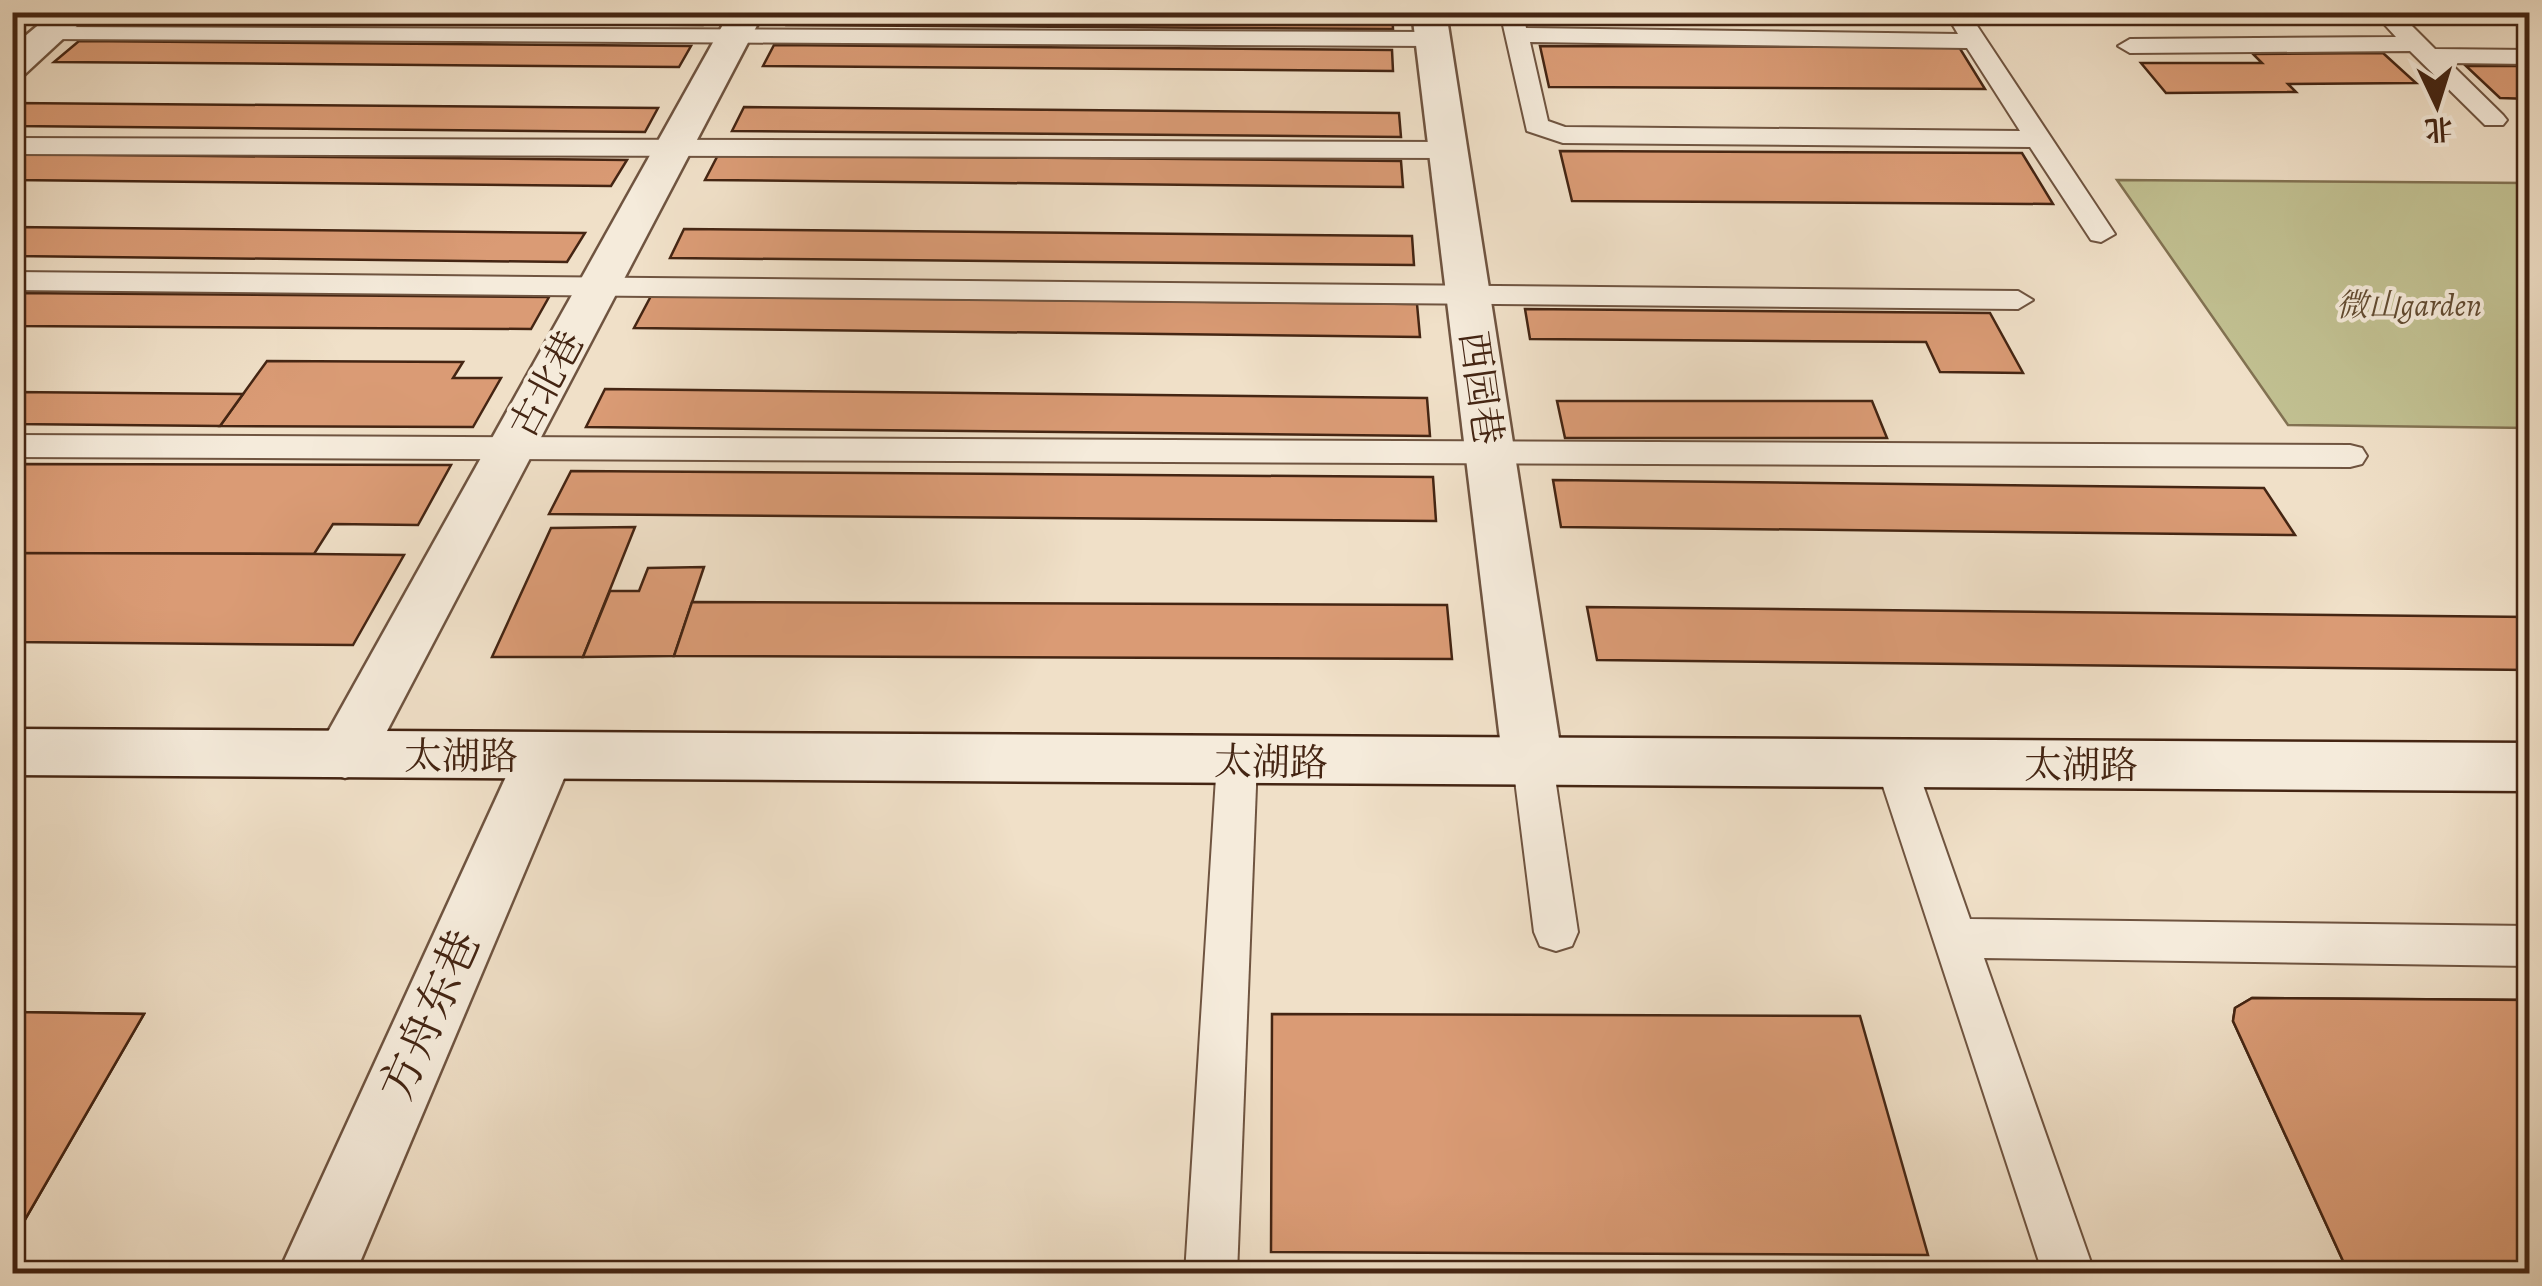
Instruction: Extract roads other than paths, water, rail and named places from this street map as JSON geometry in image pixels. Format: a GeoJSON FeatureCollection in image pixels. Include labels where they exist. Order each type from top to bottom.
{"type":"FeatureCollection","features":[{"type":"Feature","properties":{"kind":"street"},"geometry":{"type":"LineString","coordinates":[[12,66],[63,23]]}},
{"type":"Feature","properties":{"kind":"street","name":"古北巷"},"geometry":{"type":"LineString","coordinates":[[345,755],[741,24]]}},
{"type":"Feature","properties":{"kind":"street","name":"西园巷"},"geometry":{"type":"LineString","coordinates":[[1431,26],[1533,764]]}},
{"type":"Feature","properties":{"kind":"street","name":"太湖路"},"geometry":{"type":"LineString","coordinates":[[12,752],[2530,767]]}},
{"type":"Feature","properties":{"kind":"street","name":"方舟东巷"},"geometry":{"type":"LineString","coordinates":[[316,1274],[544,757]]}},
{"type":"Feature","properties":{"kind":"lane"},"geometry":{"type":"LineString","coordinates":[[1956,12],[2101,234]]}},
{"type":"Feature","properties":{"kind":"lane"},"geometry":{"type":"LineString","coordinates":[[2384,12],[2494,120]]}},
{"type":"Feature","properties":{"kind":"lane"},"geometry":{"type":"LineString","coordinates":[[63,23],[1431,26]]}},
{"type":"Feature","properties":{"kind":"lane"},"geometry":{"type":"LineString","coordinates":[[1974,41],[1513,24],[1536,126],[1564,134],[2038,140]]}},
{"type":"Feature","properties":{"kind":"lane"},"geometry":{"type":"LineString","coordinates":[[2130,46],[2422,50],[2530,57]]}},
{"type":"Feature","properties":{"kind":"lane"},"geometry":{"type":"LineString","coordinates":[[12,146],[1448,150]]}},
{"type":"Feature","properties":{"kind":"lane"},"geometry":{"type":"LineString","coordinates":[[12,281],[2018,300]]}},
{"type":"Feature","properties":{"kind":"lane"},"geometry":{"type":"LineString","coordinates":[[12,446],[2350,456]]}},
{"type":"Feature","properties":{"kind":"lane"},"geometry":{"type":"LineString","coordinates":[[1211,1274],[1237,762]]}},
{"type":"Feature","properties":{"kind":"lane"},"geometry":{"type":"LineString","coordinates":[[1533,764],[1556,932]]}},
{"type":"Feature","properties":{"kind":"lane"},"geometry":{"type":"LineString","coordinates":[[1896,764],[2069,1274]]}},
{"type":"Feature","properties":{"kind":"lane"},"geometry":{"type":"LineString","coordinates":[[1955,938],[2530,946]]}},
{"type":"Feature","properties":{"kind":"park label","name":"微山garden"},"geometry":{"type":"Point","coordinates":[2409,305]}}]}
